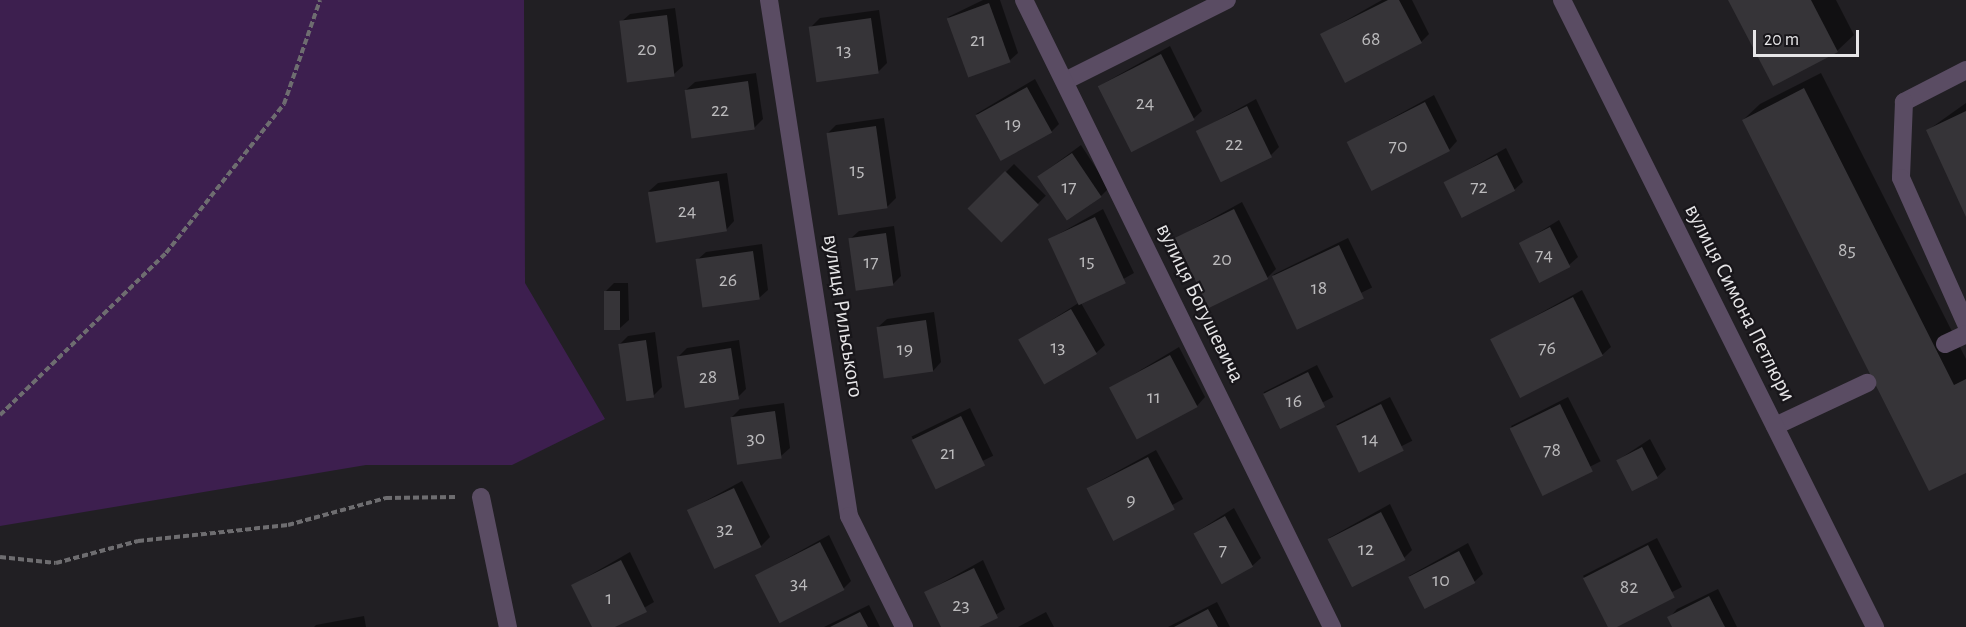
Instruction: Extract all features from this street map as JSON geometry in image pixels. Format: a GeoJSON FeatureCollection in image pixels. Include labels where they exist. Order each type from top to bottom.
{"type":"FeatureCollection","features":[{"type":"Feature","properties":{"kind":"street","name":"вулиця Рильського"},"geometry":{"type":"LineString","coordinates":[[770,0],[849,516],[904,627]]}},
{"type":"Feature","properties":{"kind":"street","name":"вулиця Богушевича"},"geometry":{"type":"LineString","coordinates":[[1024,0],[1332,627]]}},
{"type":"Feature","properties":{"kind":"street"},"geometry":{"type":"LineString","coordinates":[[1065,81],[1227,0]]}},
{"type":"Feature","properties":{"kind":"street","name":"вулиця Симона Петлюри"},"geometry":{"type":"LineString","coordinates":[[1562,0],[1875,627]]}},
{"type":"Feature","properties":{"kind":"street"},"geometry":{"type":"LineString","coordinates":[[1966,70],[1904,102],[1901,178],[1966,324]]}},
{"type":"Feature","properties":{"kind":"street"},"geometry":{"type":"LineString","coordinates":[[1945,344],[1966,334]]}},
{"type":"Feature","properties":{"kind":"street"},"geometry":{"type":"LineString","coordinates":[[1775,426],[1867,383]]}},
{"type":"Feature","properties":{"kind":"street"},"geometry":{"type":"LineString","coordinates":[[481,497],[508,627]]}},
{"type":"Feature","properties":{"kind":"path"},"geometry":{"type":"LineString","coordinates":[[0,415],[166,253],[284,104],[320,0]]}},
{"type":"Feature","properties":{"kind":"path"},"geometry":{"type":"LineString","coordinates":[[0,557],[56,563],[138,541],[288,525],[386,498],[481,497]]}},
{"type":"Feature","properties":{"kind":"shaded area"},"geometry":{"type":"Polygon","coordinates":[[[0,0],[524,0],[525,283],[605,419],[512,465],[366,465],[0,526],[0,0]]]}},
{"type":"Feature","properties":{"kind":"building"},"geometry":{"type":"Polygon","coordinates":[[[1388,0],[1399,0],[1422,43],[1345,83],[1320,34],[1388,0]]]}},
{"type":"Feature","properties":{"kind":"building"},"geometry":{"type":"Polygon","coordinates":[[[1728,0],[1811,0],[1838,52],[1773,86],[1728,0]]]}},
{"type":"Feature","properties":{"kind":"building"},"geometry":{"type":"Polygon","coordinates":[[[989,3],[1011,62],[968,78],[947,18],[989,3]]]}},
{"type":"Feature","properties":{"kind":"building"},"geometry":{"type":"Polygon","coordinates":[[[667,15],[675,77],[627,82],[619,21],[667,15]]]}},
{"type":"Feature","properties":{"kind":"building"},"geometry":{"type":"Polygon","coordinates":[[[871,18],[879,73],[816,82],[809,27],[871,18]]]}},
{"type":"Feature","properties":{"kind":"building"},"geometry":{"type":"Polygon","coordinates":[[[1161,54],[1195,120],[1131,152],[1098,86],[1161,54]]]}},
{"type":"Feature","properties":{"kind":"building"},"geometry":{"type":"Polygon","coordinates":[[[748,81],[755,130],[691,138],[685,90],[748,81]]]}},
{"type":"Feature","properties":{"kind":"building"},"geometry":{"type":"Polygon","coordinates":[[[1027,87],[1052,132],[1001,161],[975,116],[1027,87]]]}},
{"type":"Feature","properties":{"kind":"building"},"geometry":{"type":"Polygon","coordinates":[[[1804,88],[1954,385],[1966,379],[1966,473],[1929,491],[1742,120],[1804,88]]]}},
{"type":"Feature","properties":{"kind":"building"},"geometry":{"type":"Polygon","coordinates":[[[1425,102],[1450,151],[1372,191],[1347,142],[1425,102]]]}},
{"type":"Feature","properties":{"kind":"building"},"geometry":{"type":"Polygon","coordinates":[[[1247,106],[1272,157],[1221,182],[1196,131],[1247,106]]]}},
{"type":"Feature","properties":{"kind":"building"},"geometry":{"type":"Polygon","coordinates":[[[1966,111],[1966,217],[1926,130],[1966,111]]]}},
{"type":"Feature","properties":{"kind":"building"},"geometry":{"type":"Polygon","coordinates":[[[876,126],[888,208],[838,215],[826,133],[876,126]]]}},
{"type":"Feature","properties":{"kind":"building"},"geometry":{"type":"Polygon","coordinates":[[[1072,153],[1102,197],[1067,220],[1037,176],[1072,153]]]}},
{"type":"Feature","properties":{"kind":"building"},"geometry":{"type":"Polygon","coordinates":[[[1497,155],[1515,191],[1462,218],[1444,182],[1497,155]]]}},
{"type":"Feature","properties":{"kind":"building"},"geometry":{"type":"Polygon","coordinates":[[[1005,171],[1039,205],[1001,242],[968,208],[1005,171]]]}},
{"type":"Feature","properties":{"kind":"building"},"geometry":{"type":"Polygon","coordinates":[[[719,181],[727,231],[656,243],[648,192],[719,181]]]}},
{"type":"Feature","properties":{"kind":"building"},"geometry":{"type":"Polygon","coordinates":[[[1234,209],[1268,279],[1209,308],[1175,238],[1234,209]]]}},
{"type":"Feature","properties":{"kind":"building"},"geometry":{"type":"Polygon","coordinates":[[[1095,217],[1126,283],[1079,305],[1048,239],[1095,217]]]}},
{"type":"Feature","properties":{"kind":"building"},"geometry":{"type":"Polygon","coordinates":[[[1550,227],[1570,267],[1539,283],[1519,243],[1550,227]]]}},
{"type":"Feature","properties":{"kind":"building"},"geometry":{"type":"Polygon","coordinates":[[[886,233],[893,285],[856,291],[848,238],[886,233]]]}},
{"type":"Feature","properties":{"kind":"building"},"geometry":{"type":"Polygon","coordinates":[[[1339,245],[1364,298],[1297,330],[1272,276],[1339,245]]]}},
{"type":"Feature","properties":{"kind":"building"},"geometry":{"type":"Polygon","coordinates":[[[753,251],[760,300],[702,308],[696,259],[753,251]]]}},
{"type":"Feature","properties":{"kind":"building"},"geometry":{"type":"Polygon","coordinates":[[[604,291],[620,291],[620,330],[604,330],[604,291]]]}},
{"type":"Feature","properties":{"kind":"building"},"geometry":{"type":"Polygon","coordinates":[[[1573,297],[1603,356],[1520,398],[1490,339],[1573,297]]]}},
{"type":"Feature","properties":{"kind":"building"},"geometry":{"type":"Polygon","coordinates":[[[1071,309],[1097,354],[1044,385],[1018,340],[1071,309]]]}},
{"type":"Feature","properties":{"kind":"building"},"geometry":{"type":"Polygon","coordinates":[[[926,320],[933,371],[884,378],[876,327],[926,320]]]}},
{"type":"Feature","properties":{"kind":"building"},"geometry":{"type":"Polygon","coordinates":[[[646,340],[654,397],[626,401],[618,344],[646,340]]]}},
{"type":"Feature","properties":{"kind":"building"},"geometry":{"type":"Polygon","coordinates":[[[731,348],[739,399],[685,408],[677,357],[731,348]]]}},
{"type":"Feature","properties":{"kind":"building"},"geometry":{"type":"Polygon","coordinates":[[[1170,355],[1198,407],[1137,439],[1109,387],[1170,355]]]}},
{"type":"Feature","properties":{"kind":"building"},"geometry":{"type":"Polygon","coordinates":[[[1308,372],[1325,407],[1280,429],[1263,394],[1308,372]]]}},
{"type":"Feature","properties":{"kind":"building"},"geometry":{"type":"Polygon","coordinates":[[[1381,404],[1404,451],[1359,473],[1336,426],[1381,404]]]}},
{"type":"Feature","properties":{"kind":"building"},"geometry":{"type":"Polygon","coordinates":[[[1560,404],[1593,471],[1543,496],[1510,429],[1560,404]]]}},
{"type":"Feature","properties":{"kind":"building"},"geometry":{"type":"Polygon","coordinates":[[[775,411],[782,459],[737,465],[730,417],[775,411]]]}},
{"type":"Feature","properties":{"kind":"building"},"geometry":{"type":"Polygon","coordinates":[[[961,416],[985,465],[936,490],[912,440],[961,416]]]}},
{"type":"Feature","properties":{"kind":"building"},"geometry":{"type":"Polygon","coordinates":[[[1642,447],[1658,478],[1632,491],[1616,460],[1642,447]]]}},
{"type":"Feature","properties":{"kind":"building"},"geometry":{"type":"Polygon","coordinates":[[[1148,457],[1175,510],[1113,541],[1087,488],[1148,457]]]}},
{"type":"Feature","properties":{"kind":"building"},"geometry":{"type":"Polygon","coordinates":[[[734,488],[761,547],[714,569],[687,510],[734,488]]]}},
{"type":"Feature","properties":{"kind":"building"},"geometry":{"type":"Polygon","coordinates":[[[1381,512],[1406,560],[1352,587],[1328,539],[1381,512]]]}},
{"type":"Feature","properties":{"kind":"building"},"geometry":{"type":"Polygon","coordinates":[[[1225,516],[1253,567],[1222,584],[1194,533],[1225,516]]]}},
{"type":"Feature","properties":{"kind":"building"},"geometry":{"type":"Polygon","coordinates":[[[820,542],[845,590],[779,623],[755,575],[820,542]]]}},
{"type":"Feature","properties":{"kind":"building"},"geometry":{"type":"Polygon","coordinates":[[[1648,545],[1675,598],[1617,627],[1608,627],[1583,578],[1648,545]]]}},
{"type":"Feature","properties":{"kind":"building"},"geometry":{"type":"Polygon","coordinates":[[[1459,551],[1475,583],[1425,609],[1408,577],[1459,551]]]}},
{"type":"Feature","properties":{"kind":"building"},"geometry":{"type":"Polygon","coordinates":[[[621,560],[647,612],[615,627],[592,627],[571,585],[621,560]]]}},
{"type":"Feature","properties":{"kind":"building"},"geometry":{"type":"Polygon","coordinates":[[[974,568],[998,618],[979,627],[941,627],[924,592],[974,568]]]}},
{"type":"Feature","properties":{"kind":"building"},"geometry":{"type":"Polygon","coordinates":[[[1709,596],[1725,627],[1672,627],[1667,617],[1709,596]]]}},
{"type":"Feature","properties":{"kind":"building"},"geometry":{"type":"Polygon","coordinates":[[[1208,609],[1218,627],[1174,627],[1208,609]]]}},
{"type":"Feature","properties":{"kind":"building"},"geometry":{"type":"Polygon","coordinates":[[[860,612],[868,627],[830,627],[860,612]]]}}]}
